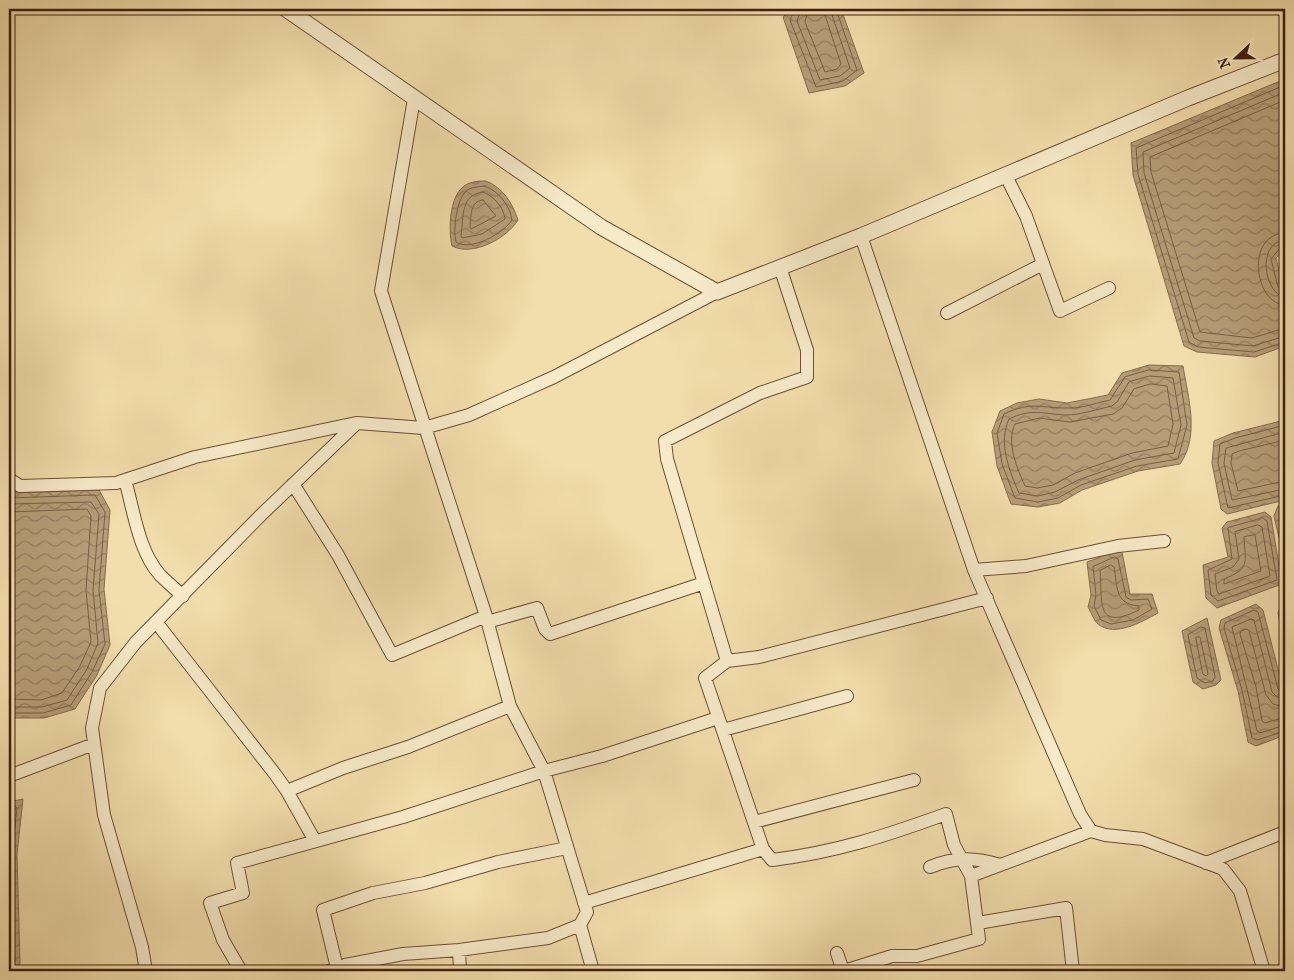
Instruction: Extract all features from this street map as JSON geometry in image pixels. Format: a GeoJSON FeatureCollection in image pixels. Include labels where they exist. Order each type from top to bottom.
{"type":"FeatureCollection","features":[{"type":"Feature","properties":{"kind":"street"},"geometry":{"type":"LineString","coordinates":[[286,9],[601,227],[717,292]]}},
{"type":"Feature","properties":{"kind":"street"},"geometry":{"type":"LineString","coordinates":[[9,479],[20,486],[116,483],[195,457],[357,423],[424,428],[469,415],[554,377],[717,292],[861,236],[1188,98],[1285,60]]}},
{"type":"Feature","properties":{"kind":"street"},"geometry":{"type":"LineString","coordinates":[[414,99],[381,291],[486,619],[510,706],[544,771],[587,912],[580,925],[548,938],[459,950],[404,954],[333,970],[323,910],[373,893],[425,883],[498,862],[567,848]]}},
{"type":"Feature","properties":{"kind":"street"},"geometry":{"type":"LineString","coordinates":[[1006,176],[1026,216],[1060,311],[1109,288]]}},
{"type":"Feature","properties":{"kind":"street"},"geometry":{"type":"LineString","coordinates":[[861,236],[974,570],[1080,814],[1091,830],[1105,835],[1142,839],[1222,870],[1240,891],[1264,971]]}},
{"type":"Feature","properties":{"kind":"street"},"geometry":{"type":"LineString","coordinates":[[947,313],[1043,264]]}},
{"type":"Feature","properties":{"kind":"street"},"geometry":{"type":"LineString","coordinates":[[727,662],[667,459],[665,441],[760,393],[807,377],[807,350],[780,267]]}},
{"type":"Feature","properties":{"kind":"street"},"geometry":{"type":"LineString","coordinates":[[146,971],[142,946],[104,815],[92,728],[100,688],[136,642],[293,484],[357,423]]}},
{"type":"Feature","properties":{"kind":"street"},"geometry":{"type":"LineString","coordinates":[[125,480],[142,544],[159,574],[183,596]]}},
{"type":"Feature","properties":{"kind":"street"},"geometry":{"type":"LineString","coordinates":[[293,484],[338,555],[392,655],[486,619],[537,608],[545,629],[550,634],[704,583]]}},
{"type":"Feature","properties":{"kind":"street"},"geometry":{"type":"LineString","coordinates":[[974,570],[1026,566],[1118,546],[1164,541]]}},
{"type":"Feature","properties":{"kind":"street"},"geometry":{"type":"LineString","coordinates":[[837,953],[843,971],[892,956],[917,956],[979,939],[971,876],[954,845],[946,814],[875,840],[841,849],[772,860],[763,850],[705,678],[727,662],[758,657],[987,598]]}},
{"type":"Feature","properties":{"kind":"street"},"geometry":{"type":"LineString","coordinates":[[156,622],[287,791],[315,840]]}},
{"type":"Feature","properties":{"kind":"street"},"geometry":{"type":"LineString","coordinates":[[241,971],[223,940],[210,903],[243,893],[237,863],[403,817],[544,771],[720,724],[847,696]]}},
{"type":"Feature","properties":{"kind":"street"},"geometry":{"type":"LineString","coordinates":[[287,791],[343,768],[408,747],[510,706]]}},
{"type":"Feature","properties":{"kind":"street"},"geometry":{"type":"LineString","coordinates":[[9,776],[94,744]]}},
{"type":"Feature","properties":{"kind":"street"},"geometry":{"type":"LineString","coordinates":[[754,822],[914,780]]}},
{"type":"Feature","properties":{"kind":"street"},"geometry":{"type":"LineString","coordinates":[[971,876],[1091,830]]}},
{"type":"Feature","properties":{"kind":"street"},"geometry":{"type":"LineString","coordinates":[[1206,863],[1285,832]]}},
{"type":"Feature","properties":{"kind":"street"},"geometry":{"type":"LineString","coordinates":[[584,903],[763,850]]}},
{"type":"Feature","properties":{"kind":"street"},"geometry":{"type":"LineString","coordinates":[[930,867],[946,860],[979,858],[1000,865]]}},
{"type":"Feature","properties":{"kind":"street"},"geometry":{"type":"LineString","coordinates":[[978,923],[1066,908],[1073,971]]}},
{"type":"Feature","properties":{"kind":"street"},"geometry":{"type":"LineString","coordinates":[[580,925],[594,971]]}},
{"type":"Feature","properties":{"kind":"street"},"geometry":{"type":"LineString","coordinates":[[459,950],[460,971]]}},
{"type":"Feature","properties":{"kind":"water"},"geometry":{"type":"Polygon","coordinates":[[[791,9],[841,9],[864,73],[845,86],[809,93],[783,17],[791,9]]]}},
{"type":"Feature","properties":{"kind":"water"},"geometry":{"type":"Polygon","coordinates":[[[1285,79],[1285,250],[1276,258],[1285,295],[1285,346],[1255,357],[1197,352],[1184,346],[1133,175],[1131,143],[1285,79]]]}},
{"type":"Feature","properties":{"kind":"water"},"geometry":{"type":"Polygon","coordinates":[[[486,181],[506,196],[518,220],[506,233],[489,244],[470,249],[460,249],[452,246],[450,220],[454,201],[458,193],[470,183],[486,181]]]}},
{"type":"Feature","properties":{"kind":"water"},"geometry":{"type":"Polygon","coordinates":[[[1149,365],[1183,366],[1190,403],[1191,429],[1190,441],[1180,464],[1138,471],[1082,490],[1060,503],[1038,507],[1011,504],[997,466],[992,432],[1000,411],[1017,403],[1039,399],[1067,403],[1108,395],[1122,373],[1149,365]]]}},
{"type":"Feature","properties":{"kind":"water"},"geometry":{"type":"Polygon","coordinates":[[[1285,420],[1285,500],[1227,514],[1221,509],[1212,463],[1214,441],[1233,433],[1285,420]]]}},
{"type":"Feature","properties":{"kind":"water"},"geometry":{"type":"Polygon","coordinates":[[[99,490],[110,510],[104,589],[110,645],[97,675],[75,709],[44,718],[9,718],[9,493],[99,490]]]}},
{"type":"Feature","properties":{"kind":"water"},"geometry":{"type":"Polygon","coordinates":[[[1285,504],[1285,564],[1274,516],[1278,506],[1285,504]]]}},
{"type":"Feature","properties":{"kind":"water"},"geometry":{"type":"Polygon","coordinates":[[[1265,512],[1271,517],[1282,584],[1217,608],[1206,598],[1203,565],[1228,557],[1222,528],[1227,522],[1265,512]]]}},
{"type":"Feature","properties":{"kind":"water"},"geometry":{"type":"Polygon","coordinates":[[[1114,552],[1122,552],[1130,594],[1152,594],[1158,613],[1129,627],[1120,629],[1105,628],[1098,624],[1088,607],[1091,595],[1087,562],[1114,552]]]}},
{"type":"Feature","properties":{"kind":"water"},"geometry":{"type":"Polygon","coordinates":[[[1285,601],[1285,647],[1278,613],[1282,602],[1285,601]]]}},
{"type":"Feature","properties":{"kind":"water"},"geometry":{"type":"Polygon","coordinates":[[[1256,604],[1263,610],[1285,697],[1285,735],[1256,746],[1248,742],[1238,691],[1219,628],[1221,620],[1256,604]]]}},
{"type":"Feature","properties":{"kind":"water"},"geometry":{"type":"Polygon","coordinates":[[[1207,618],[1221,680],[1216,685],[1203,689],[1193,682],[1182,631],[1207,618]]]}},
{"type":"Feature","properties":{"kind":"water"},"geometry":{"type":"Polygon","coordinates":[[[23,799],[17,854],[20,963],[18,971],[9,971],[9,802],[23,799]]]}}]}
